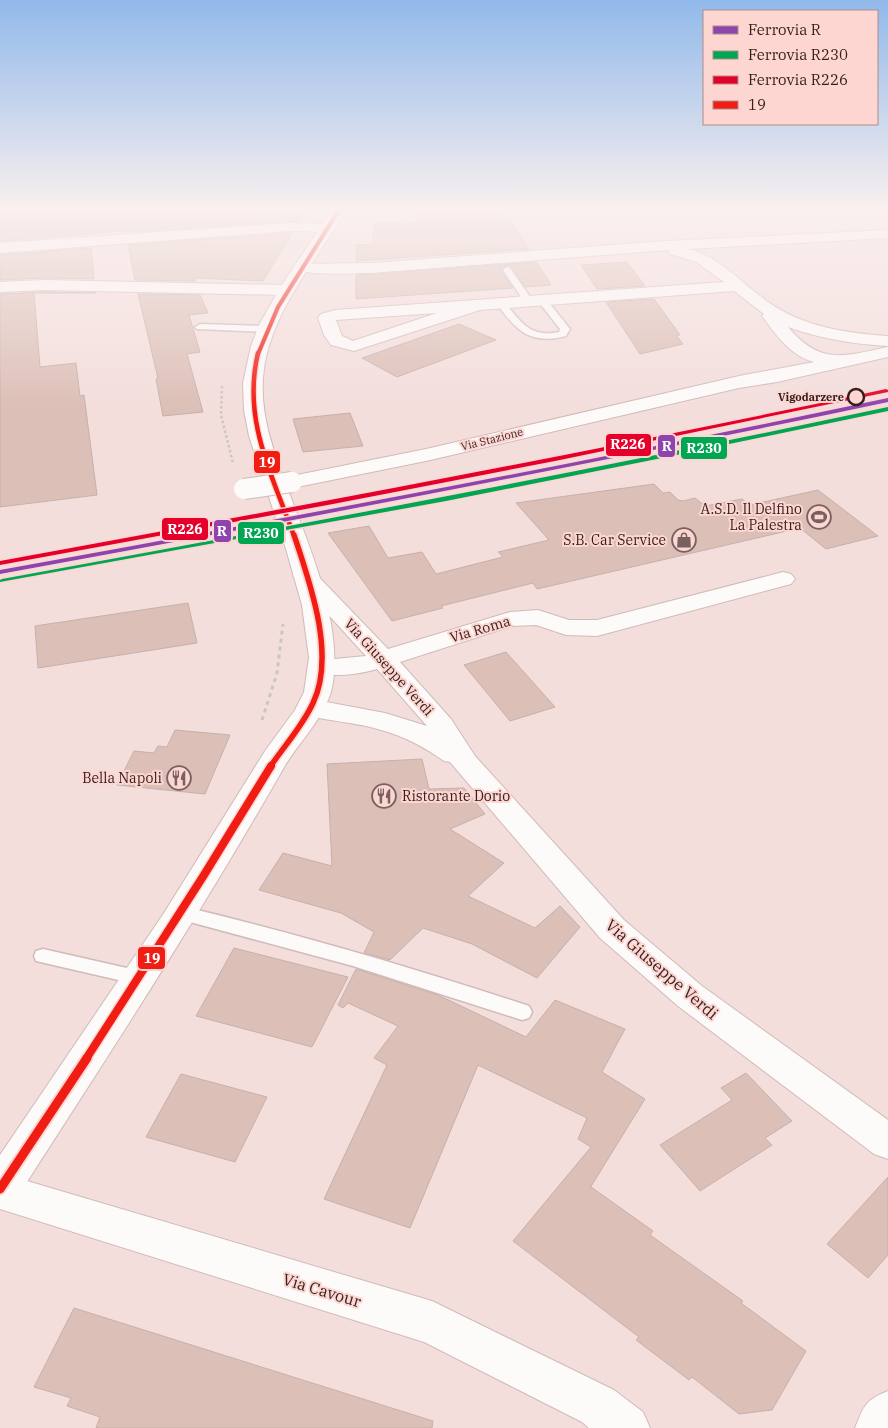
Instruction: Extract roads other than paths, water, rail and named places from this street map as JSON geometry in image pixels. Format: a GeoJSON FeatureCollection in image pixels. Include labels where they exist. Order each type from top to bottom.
{"type":"FeatureCollection","features":[{"type":"Feature","properties":{"kind":"street"},"geometry":{"type":"LineString","coordinates":[[0,1190],[140,978],[280,750],[317,695],[322,667],[321,635],[305,576],[264,453],[253,411],[253,376],[266,329],[285,290],[295,277]]}},
{"type":"Feature","properties":{"kind":"street","name":"Via Stazione"},"geometry":{"type":"LineString","coordinates":[[728,277],[767,309],[816,332],[856,339],[888,341]]}},
{"type":"Feature","properties":{"kind":"street"},"geometry":{"type":"LineString","coordinates":[[0,287],[44,285],[285,290]]}},
{"type":"Feature","properties":{"kind":"street"},"geometry":{"type":"LineString","coordinates":[[477,305],[354,346],[341,345],[336,341],[332,336],[327,318],[335,314],[477,305],[502,304],[738,286]]}},
{"type":"Feature","properties":{"kind":"street","name":"Via Stazione"},"geometry":{"type":"LineString","coordinates":[[767,309],[772,318],[797,347],[811,356],[842,362]]}},
{"type":"Feature","properties":{"kind":"street","name":"Via Stazione"},"geometry":{"type":"LineString","coordinates":[[739,382],[770,372],[782,365],[797,347]]}},
{"type":"Feature","properties":{"kind":"street","name":"Via Stazione"},"geometry":{"type":"LineString","coordinates":[[244,490],[426,456],[739,382],[888,352]]}},
{"type":"Feature","properties":{"kind":"street","name":"Via Giuseppe Verdi"},"geometry":{"type":"LineString","coordinates":[[305,576],[383,659],[441,725],[465,763],[532,841],[612,928],[690,996],[888,1142]]}},
{"type":"Feature","properties":{"kind":"street","name":"Via Roma"},"geometry":{"type":"LineString","coordinates":[[322,667],[363,665],[510,619],[538,617],[566,627],[597,628],[783,579]]}},
{"type":"Feature","properties":{"kind":"street","name":"Via Giuseppe Verdi"},"geometry":{"type":"LineString","coordinates":[[310,708],[401,725],[422,733],[465,763]]}},
{"type":"Feature","properties":{"kind":"street","name":"Via Cavour"},"geometry":{"type":"LineString","coordinates":[[0,1190],[432,1323],[598,1406],[627,1428]]}},
{"type":"Feature","properties":{"kind":"street"},"geometry":{"type":"LineString","coordinates":[[878,1428],[888,1414]]}},
{"type":"Feature","properties":{"kind":"lane"},"geometry":{"type":"LineString","coordinates":[[502,304],[520,328],[527,333],[547,337],[563,334],[565,329],[513,277]]}},
{"type":"Feature","properties":{"kind":"lane"},"geometry":{"type":"LineString","coordinates":[[200,327],[266,329]]}},
{"type":"Feature","properties":{"kind":"lane"},"geometry":{"type":"LineString","coordinates":[[181,913],[379,965],[522,1012]]}},
{"type":"Feature","properties":{"kind":"lane"},"geometry":{"type":"LineString","coordinates":[[43,956],[140,978]]}},
{"type":"Feature","properties":{"kind":"rail line","name":"R226"},"geometry":{"type":"LineString","coordinates":[[0,563],[555,459],[886,391]]}},
{"type":"Feature","properties":{"kind":"rail line","name":"R"},"geometry":{"type":"LineString","coordinates":[[0,572],[334,511],[777,424],[888,400]]}},
{"type":"Feature","properties":{"kind":"rail line","name":"R230"},"geometry":{"type":"LineString","coordinates":[[2,581],[557,477],[888,409]]}},
{"type":"Feature","properties":{"kind":"place","name":"Vigodarzere"},"geometry":{"type":"Point","coordinates":[856,397]}},
{"type":"Feature","properties":{"kind":"place","name":"A.S.D. Il Delfino La Palestra"},"geometry":{"type":"Point","coordinates":[819,517]}},
{"type":"Feature","properties":{"kind":"place","name":"S.B. Car Service"},"geometry":{"type":"Point","coordinates":[684,540]}},
{"type":"Feature","properties":{"kind":"place","name":"Bella Napoli"},"geometry":{"type":"Point","coordinates":[179,778]}},
{"type":"Feature","properties":{"kind":"place","name":"Ristorante Dorio"},"geometry":{"type":"Point","coordinates":[384,796]}}]}
